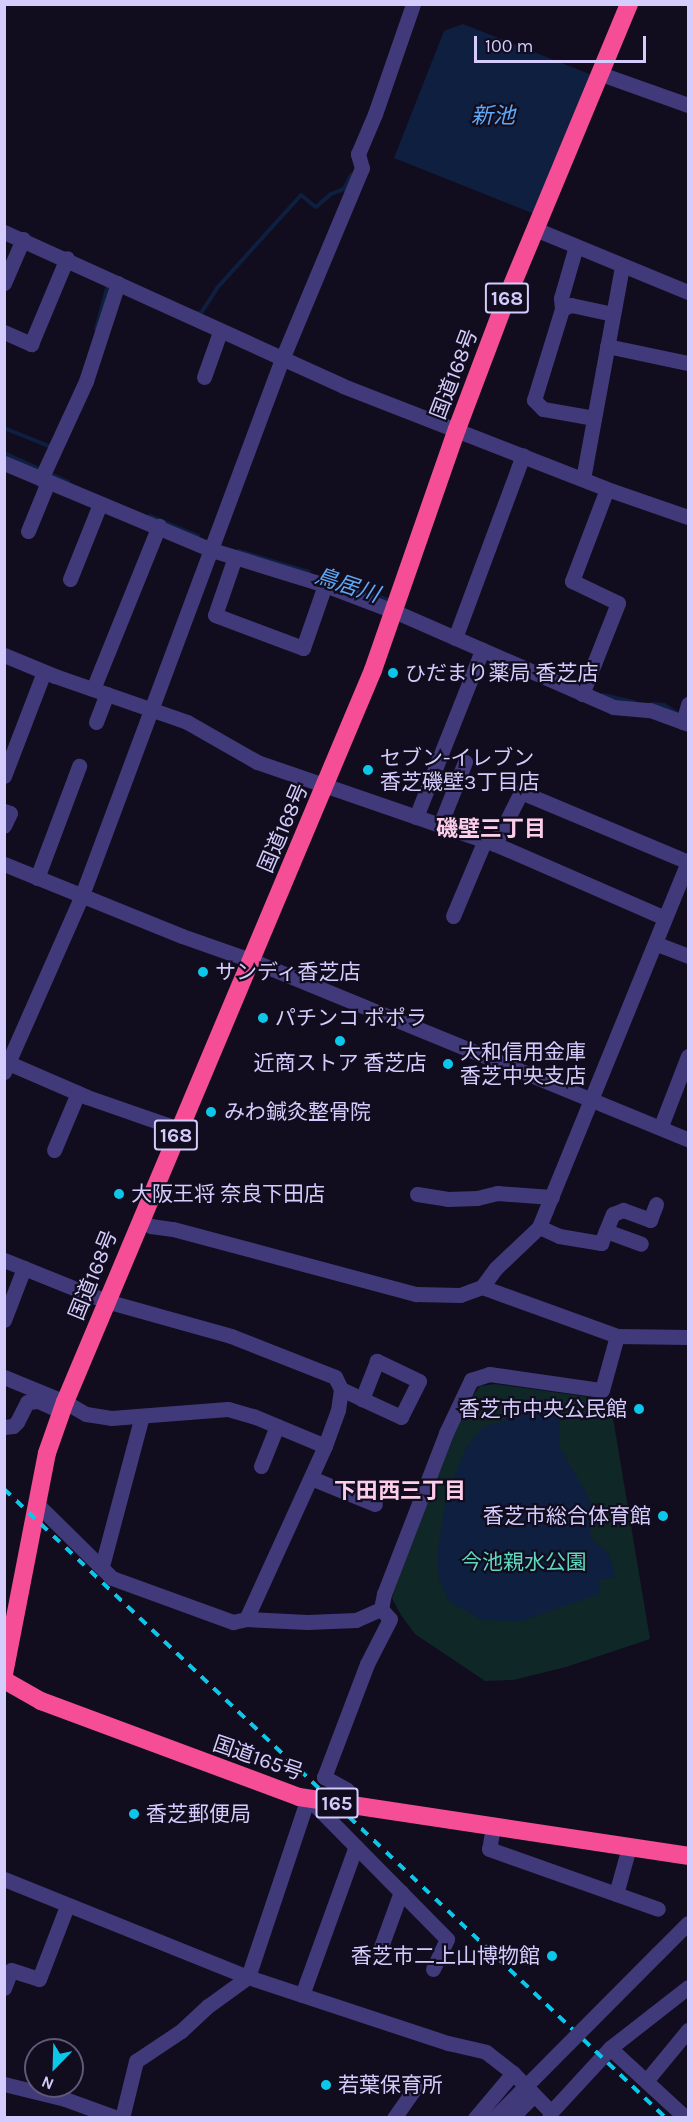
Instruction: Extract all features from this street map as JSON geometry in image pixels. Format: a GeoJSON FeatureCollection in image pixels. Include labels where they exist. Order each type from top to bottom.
{"type":"FeatureCollection","features":[{"type":"Feature","properties":{"kind":"highway","name":"国道168号"},"geometry":{"type":"LineString","coordinates":[[4,1674],[10,1618],[38,1505],[47,1453],[64,1406],[140,1220],[253,961],[325,786],[398,604],[457,429],[535,229],[629,4]]}},
{"type":"Feature","properties":{"kind":"highway","name":"国道165号"},"geometry":{"type":"LineString","coordinates":[[4,1680],[41,1701],[284,1793],[688,1856]]}},
{"type":"Feature","properties":{"kind":"street"},"geometry":{"type":"LineString","coordinates":[[179,1129],[6,1065],[82,895],[282,359],[362,168],[358,154],[375,114],[413,4]]}},
{"type":"Feature","properties":{"kind":"street"},"geometry":{"type":"LineString","coordinates":[[601,74],[688,105]]}},
{"type":"Feature","properties":{"kind":"street"},"geometry":{"type":"LineString","coordinates":[[535,229],[688,292]]}},
{"type":"Feature","properties":{"kind":"street"},"geometry":{"type":"LineString","coordinates":[[4,232],[67,258],[220,332],[343,386],[607,489],[688,517]]}},
{"type":"Feature","properties":{"kind":"street"},"geometry":{"type":"LineString","coordinates":[[4,283],[23,239]]}},
{"type":"Feature","properties":{"kind":"street"},"geometry":{"type":"LineString","coordinates":[[576,246],[561,298],[562,309],[534,400],[543,409],[594,418]]}},
{"type":"Feature","properties":{"kind":"street"},"geometry":{"type":"LineString","coordinates":[[4,332],[31,344],[67,258]]}},
{"type":"Feature","properties":{"kind":"street"},"geometry":{"type":"LineString","coordinates":[[583,478],[622,266]]}},
{"type":"Feature","properties":{"kind":"street"},"geometry":{"type":"LineString","coordinates":[[28,531],[45,476],[86,381],[114,281]]}},
{"type":"Feature","properties":{"kind":"street"},"geometry":{"type":"LineString","coordinates":[[562,309],[572,305],[613,314]]}},
{"type":"Feature","properties":{"kind":"street"},"geometry":{"type":"LineString","coordinates":[[204,377],[220,332]]}},
{"type":"Feature","properties":{"kind":"street"},"geometry":{"type":"LineString","coordinates":[[607,346],[688,363]]}},
{"type":"Feature","properties":{"kind":"street"},"geometry":{"type":"LineString","coordinates":[[454,638],[523,455]]}},
{"type":"Feature","properties":{"kind":"street"},"geometry":{"type":"LineString","coordinates":[[7,470],[45,476],[100,504],[236,556],[325,585],[398,604],[454,638],[613,707],[650,710],[686,723],[688,704]]}},
{"type":"Feature","properties":{"kind":"street"},"geometry":{"type":"LineString","coordinates":[[582,694],[618,603],[572,581],[607,489]]}},
{"type":"Feature","properties":{"kind":"street"},"geometry":{"type":"LineString","coordinates":[[70,579],[100,504]]}},
{"type":"Feature","properties":{"kind":"street"},"geometry":{"type":"LineString","coordinates":[[96,722],[100,691],[159,526]]}},
{"type":"Feature","properties":{"kind":"street"},"geometry":{"type":"LineString","coordinates":[[236,556],[215,615],[303,648],[325,585]]}},
{"type":"Feature","properties":{"kind":"street"},"geometry":{"type":"LineString","coordinates":[[416,817],[482,650]]}},
{"type":"Feature","properties":{"kind":"street"},"geometry":{"type":"LineString","coordinates":[[4,655],[44,672],[201,728],[257,762],[490,842],[665,918]]}},
{"type":"Feature","properties":{"kind":"street"},"geometry":{"type":"LineString","coordinates":[[4,776],[44,672]]}},
{"type":"Feature","properties":{"kind":"street"},"geometry":{"type":"LineString","coordinates":[[440,825],[465,762]]}},
{"type":"Feature","properties":{"kind":"street"},"geometry":{"type":"LineString","coordinates":[[37,878],[79,766]]}},
{"type":"Feature","properties":{"kind":"street"},"geometry":{"type":"LineString","coordinates":[[140,1220],[151,1226],[173,1228],[416,1294],[460,1295],[482,1287],[496,1268],[539,1227],[657,944],[688,862],[521,792],[490,842],[453,916]]}},
{"type":"Feature","properties":{"kind":"street"},"geometry":{"type":"LineString","coordinates":[[4,811],[10,813],[4,826]]}},
{"type":"Feature","properties":{"kind":"street"},"geometry":{"type":"LineString","coordinates":[[4,864],[182,936],[253,961],[661,1126],[688,1139]]}},
{"type":"Feature","properties":{"kind":"street"},"geometry":{"type":"LineString","coordinates":[[657,944],[688,956]]}},
{"type":"Feature","properties":{"kind":"street"},"geometry":{"type":"LineString","coordinates":[[661,1126],[688,1056]]}},
{"type":"Feature","properties":{"kind":"street"},"geometry":{"type":"LineString","coordinates":[[54,1150],[78,1093]]}},
{"type":"Feature","properties":{"kind":"street"},"geometry":{"type":"LineString","coordinates":[[417,1194],[448,1199],[477,1198],[497,1192],[552,1197]]}},
{"type":"Feature","properties":{"kind":"street"},"geometry":{"type":"LineString","coordinates":[[539,1227],[559,1236],[601,1243],[613,1214],[622,1210],[650,1220],[656,1204]]}},
{"type":"Feature","properties":{"kind":"street"},"geometry":{"type":"LineString","coordinates":[[606,1231],[641,1244]]}},
{"type":"Feature","properties":{"kind":"street"},"geometry":{"type":"LineString","coordinates":[[4,1260],[106,1301],[231,1336],[335,1377],[341,1389],[338,1410],[325,1446],[246,1619]]}},
{"type":"Feature","properties":{"kind":"street"},"geometry":{"type":"LineString","coordinates":[[4,1320],[24,1268]]}},
{"type":"Feature","properties":{"kind":"street"},"geometry":{"type":"LineString","coordinates":[[482,1287],[617,1336],[688,1337],[688,1332]]}},
{"type":"Feature","properties":{"kind":"street"},"geometry":{"type":"LineString","coordinates":[[381,1609],[384,1594],[446,1432],[471,1380],[478,1375],[489,1374],[602,1390],[617,1336]]}},
{"type":"Feature","properties":{"kind":"street"},"geometry":{"type":"LineString","coordinates":[[4,1377],[86,1414],[111,1418],[228,1409],[325,1446]]}},
{"type":"Feature","properties":{"kind":"street"},"geometry":{"type":"LineString","coordinates":[[341,1389],[362,1399]]}},
{"type":"Feature","properties":{"kind":"street"},"geometry":{"type":"LineString","coordinates":[[4,1427],[13,1426],[24,1406],[32,1400],[64,1406]]}},
{"type":"Feature","properties":{"kind":"street"},"geometry":{"type":"LineString","coordinates":[[102,1566],[142,1416]]}},
{"type":"Feature","properties":{"kind":"street"},"geometry":{"type":"LineString","coordinates":[[261,1466],[277,1426]]}},
{"type":"Feature","properties":{"kind":"street"},"geometry":{"type":"LineString","coordinates":[[311,1478],[375,1504]]}},
{"type":"Feature","properties":{"kind":"street"},"geometry":{"type":"LineString","coordinates":[[38,1505],[112,1578],[233,1622],[246,1619],[307,1622],[356,1620],[381,1609]]}},
{"type":"Feature","properties":{"kind":"street"},"geometry":{"type":"LineString","coordinates":[[353,1805],[347,1790],[324,1777],[367,1664],[390,1619],[381,1609]]}},
{"type":"Feature","properties":{"kind":"street"},"geometry":{"type":"LineString","coordinates":[[122,2118],[136,2061],[181,2031],[208,2006],[248,1977],[308,1798],[447,1939],[434,1969]]}},
{"type":"Feature","properties":{"kind":"street"},"geometry":{"type":"LineString","coordinates":[[493,1827],[489,1849],[658,1909]]}},
{"type":"Feature","properties":{"kind":"street"},"geometry":{"type":"LineString","coordinates":[[303,1995],[356,1846]]}},
{"type":"Feature","properties":{"kind":"street"},"geometry":{"type":"LineString","coordinates":[[616,1894],[629,1847]]}},
{"type":"Feature","properties":{"kind":"street"},"geometry":{"type":"LineString","coordinates":[[4,1879],[248,1977],[448,2043],[486,2052],[513,2073],[550,2115],[610,2048],[688,1987]]}},
{"type":"Feature","properties":{"kind":"street"},"geometry":{"type":"LineString","coordinates":[[379,1952],[401,1892]]}},
{"type":"Feature","properties":{"kind":"street"},"geometry":{"type":"LineString","coordinates":[[4,1988],[12,1970],[39,1979],[67,1906]]}},
{"type":"Feature","properties":{"kind":"street"},"geometry":{"type":"LineString","coordinates":[[494,2118],[688,1923]]}},
{"type":"Feature","properties":{"kind":"street"},"geometry":{"type":"LineString","coordinates":[[646,2081],[688,2030]]}},
{"type":"Feature","properties":{"kind":"street"},"geometry":{"type":"LineString","coordinates":[[610,2048],[686,2118]]}},
{"type":"Feature","properties":{"kind":"street"},"geometry":{"type":"LineString","coordinates":[[475,2118],[513,2073]]}},
{"type":"Feature","properties":{"kind":"street"},"geometry":{"type":"LineString","coordinates":[[4,2084],[65,2099],[117,2118]]}},
{"type":"Feature","properties":{"kind":"street"},"geometry":{"type":"LineString","coordinates":[[394,2118],[415,2088]]}},
{"type":"Feature","properties":{"kind":"street"},"geometry":{"type":"LineString","coordinates":[[511,2118],[533,2096]]}},
{"type":"Feature","properties":{"kind":"green space","name":"今池親水公園"},"geometry":{"type":"Polygon","coordinates":[[[495,1384],[610,1400],[650,1639],[566,1667],[513,1680],[485,1681],[415,1634],[401,1615],[392,1598],[398,1578],[466,1405],[480,1386],[495,1384]]]}},
{"type":"Feature","properties":{"kind":"water","name":"新池"},"geometry":{"type":"Polygon","coordinates":[[[463,24],[592,75],[537,215],[394,158],[444,31],[463,24]]]}},
{"type":"Feature","properties":{"kind":"water"},"geometry":{"type":"Polygon","coordinates":[[[534,1405],[560,1420],[559,1446],[590,1500],[592,1518],[590,1531],[593,1540],[610,1555],[615,1577],[600,1580],[600,1594],[521,1621],[482,1620],[449,1601],[439,1581],[437,1554],[446,1498],[466,1448],[477,1434],[485,1426],[506,1421],[508,1412],[534,1405]]]}},
{"type":"Feature","properties":{"kind":"waterway"},"geometry":{"type":"LineString","coordinates":[[198,313],[201,313],[217,288],[301,195],[316,207],[331,194],[344,189],[351,175]]}},
{"type":"Feature","properties":{"kind":"waterway"},"geometry":{"type":"LineString","coordinates":[[96,329],[108,285]]}},
{"type":"Feature","properties":{"kind":"waterway"},"geometry":{"type":"LineString","coordinates":[[4,428],[51,447]]}},
{"type":"Feature","properties":{"kind":"waterway","name":"鳥居川"},"geometry":{"type":"LineString","coordinates":[[4,453],[41,470]]}},
{"type":"Feature","properties":{"kind":"waterway","name":"鳥居川"},"geometry":{"type":"LineString","coordinates":[[48,473],[68,482]]}},
{"type":"Feature","properties":{"kind":"waterway","name":"鳥居川"},"geometry":{"type":"LineString","coordinates":[[150,516],[198,536]]}},
{"type":"Feature","properties":{"kind":"waterway","name":"鳥居川"},"geometry":{"type":"LineString","coordinates":[[239,551],[309,572]]}},
{"type":"Feature","properties":{"kind":"waterway","name":"鳥居川"},"geometry":{"type":"LineString","coordinates":[[339,582],[391,601]]}},
{"type":"Feature","properties":{"kind":"waterway","name":"鳥居川"},"geometry":{"type":"LineString","coordinates":[[603,695],[634,702]]}},
{"type":"Feature","properties":{"kind":"waterway","name":"鳥居川"},"geometry":{"type":"LineString","coordinates":[[653,704],[664,705],[677,713]]}},
{"type":"Feature","properties":{"kind":"railway"},"geometry":{"type":"LineString","coordinates":[[4,1489],[666,2118]]}},
{"type":"Feature","properties":{"kind":"place","name":"ひだまり薬局 香芝店"},"geometry":{"type":"Point","coordinates":[393,673]}},
{"type":"Feature","properties":{"kind":"place","name":"セブン-イレブン 香芝磯壁3丁目店"},"geometry":{"type":"Point","coordinates":[368,770]}},
{"type":"Feature","properties":{"kind":"place","name":"サンディ香芝店"},"geometry":{"type":"Point","coordinates":[203,972]}},
{"type":"Feature","properties":{"kind":"place","name":"パチンコ ポポラ"},"geometry":{"type":"Point","coordinates":[263,1018]}},
{"type":"Feature","properties":{"kind":"place","name":"近商ストア 香芝店"},"geometry":{"type":"Point","coordinates":[340,1041]}},
{"type":"Feature","properties":{"kind":"place","name":"大和信用金庫 香芝中央支店"},"geometry":{"type":"Point","coordinates":[448,1064]}},
{"type":"Feature","properties":{"kind":"place","name":"みわ鍼灸整骨院"},"geometry":{"type":"Point","coordinates":[211,1112]}},
{"type":"Feature","properties":{"kind":"place","name":"大阪王将 奈良下田店"},"geometry":{"type":"Point","coordinates":[119,1194]}},
{"type":"Feature","properties":{"kind":"place","name":"香芝市中央公民館"},"geometry":{"type":"Point","coordinates":[639,1409]}},
{"type":"Feature","properties":{"kind":"place","name":"香芝市総合体育館"},"geometry":{"type":"Point","coordinates":[663,1516]}},
{"type":"Feature","properties":{"kind":"place","name":"香芝郵便局"},"geometry":{"type":"Point","coordinates":[134,1814]}},
{"type":"Feature","properties":{"kind":"place","name":"香芝市二上山博物館"},"geometry":{"type":"Point","coordinates":[552,1956]}},
{"type":"Feature","properties":{"kind":"place","name":"若葉保育所"},"geometry":{"type":"Point","coordinates":[326,2085]}},
{"type":"Feature","properties":{"kind":"district","name":"磯壁三丁目"},"geometry":{"type":"Point","coordinates":[491,830]}},
{"type":"Feature","properties":{"kind":"district","name":"下田西三丁目"},"geometry":{"type":"Point","coordinates":[400,1492]}}]}
